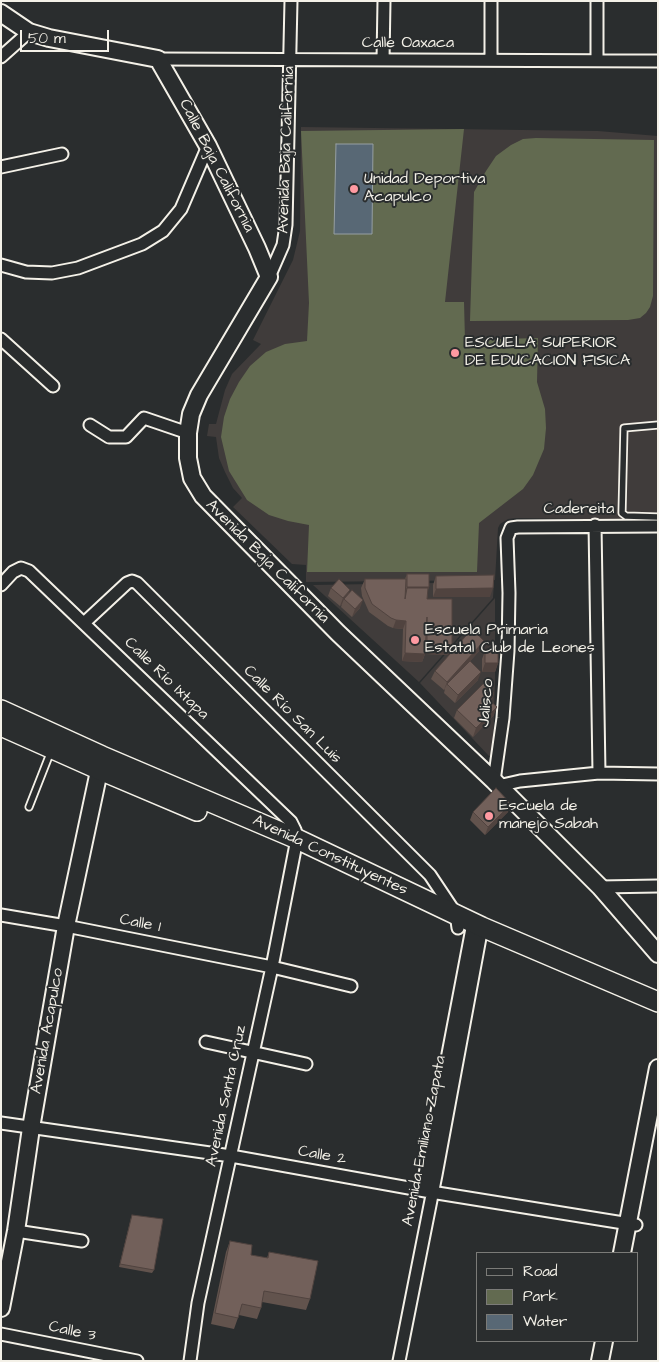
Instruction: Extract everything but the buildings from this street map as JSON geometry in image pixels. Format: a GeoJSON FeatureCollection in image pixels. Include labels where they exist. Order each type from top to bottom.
{"type":"FeatureCollection","features":[{"type":"Feature","properties":{"kind":"main road"},"geometry":{"type":"LineString","coordinates":[[1,13],[29,32],[49,38],[158,58]]}},
{"type":"Feature","properties":{"kind":"main road","name":"Calle Baja California"},"geometry":{"type":"LineString","coordinates":[[158,58],[208,146],[269,276]]}},
{"type":"Feature","properties":{"kind":"main road","name":"Avenida Baja California"},"geometry":{"type":"LineString","coordinates":[[269,276],[199,395],[191,414],[188,433],[188,458],[192,478],[203,496],[338,633],[496,783],[600,887],[658,954]]}},
{"type":"Feature","properties":{"kind":"main road","name":"Avenida Constituyentes"},"geometry":{"type":"LineString","coordinates":[[1,710],[55,742],[295,845],[658,1014]]}},
{"type":"Feature","properties":{"kind":"main road","name":"Avenida Constituyentes"},"geometry":{"type":"LineString","coordinates":[[1,726],[55,742]]}},
{"type":"Feature","properties":{"kind":"main road","name":"Avenida Acapulco"},"geometry":{"type":"LineString","coordinates":[[1,1308],[16,1231],[31,1128],[66,926],[101,763]]}},
{"type":"Feature","properties":{"kind":"main road","name":"Avenida Constituyentes"},"geometry":{"type":"LineString","coordinates":[[470,928],[658,1002]]}},
{"type":"Feature","properties":{"kind":"main road"},"geometry":{"type":"LineString","coordinates":[[630,1252],[632,1224],[658,1068]]}},
{"type":"Feature","properties":{"kind":"main road"},"geometry":{"type":"LineString","coordinates":[[622,1252],[632,1224],[658,1114]]}},
{"type":"Feature","properties":{"kind":"main road"},"geometry":{"type":"LineString","coordinates":[[600,1361],[604,1342]]}},
{"type":"Feature","properties":{"kind":"main road"},"geometry":{"type":"LineString","coordinates":[[609,1361],[613,1342]]}},
{"type":"Feature","properties":{"kind":"street","name":"Avenida Baja California"},"geometry":{"type":"LineString","coordinates":[[269,276],[283,245],[286,224],[290,1]]}},
{"type":"Feature","properties":{"kind":"street"},"geometry":{"type":"LineString","coordinates":[[384,1],[384,60]]}},
{"type":"Feature","properties":{"kind":"street"},"geometry":{"type":"LineString","coordinates":[[491,1],[491,60]]}},
{"type":"Feature","properties":{"kind":"street"},"geometry":{"type":"LineString","coordinates":[[597,1],[597,60]]}},
{"type":"Feature","properties":{"kind":"street"},"geometry":{"type":"LineString","coordinates":[[1,57],[29,32]]}},
{"type":"Feature","properties":{"kind":"street","name":"Calle Oaxaca"},"geometry":{"type":"LineString","coordinates":[[158,58],[658,61]]}},
{"type":"Feature","properties":{"kind":"street"},"geometry":{"type":"LineString","coordinates":[[1,265],[26,272],[52,273],[78,268],[142,244],[163,231],[181,209],[208,146]]}},
{"type":"Feature","properties":{"kind":"street"},"geometry":{"type":"LineString","coordinates":[[1,167],[62,154]]}},
{"type":"Feature","properties":{"kind":"street"},"geometry":{"type":"LineString","coordinates":[[1,339],[53,386]]}},
{"type":"Feature","properties":{"kind":"street"},"geometry":{"type":"LineString","coordinates":[[90,425],[109,437],[126,437],[144,418],[188,433]]}},
{"type":"Feature","properties":{"kind":"street"},"geometry":{"type":"LineString","coordinates":[[595,526],[599,773]]}},
{"type":"Feature","properties":{"kind":"street","name":"Cadereita"},"geometry":{"type":"LineString","coordinates":[[506,538],[511,528],[518,527],[658,526]]}},
{"type":"Feature","properties":{"kind":"street","name":"Jalisco"},"geometry":{"type":"LineString","coordinates":[[496,783],[508,651],[509,593],[506,538]]}},
{"type":"Feature","properties":{"kind":"street","name":"Calle Río Ixtapa"},"geometry":{"type":"LineString","coordinates":[[1,585],[13,572],[21,568],[29,570],[291,822],[296,830],[295,845]]}},
{"type":"Feature","properties":{"kind":"street","name":"Calle Río San Luis"},"geometry":{"type":"LineString","coordinates":[[84,623],[127,583],[137,582],[430,875],[470,928]]}},
{"type":"Feature","properties":{"kind":"street"},"geometry":{"type":"LineString","coordinates":[[496,783],[599,773],[658,774]]}},
{"type":"Feature","properties":{"kind":"street","name":"Avenida Santa Cruz"},"geometry":{"type":"LineString","coordinates":[[190,1361],[198,1303],[254,1053],[295,845]]}},
{"type":"Feature","properties":{"kind":"street"},"geometry":{"type":"LineString","coordinates":[[600,887],[658,886]]}},
{"type":"Feature","properties":{"kind":"street","name":"Calle 1"},"geometry":{"type":"LineString","coordinates":[[1,915],[272,967],[351,986]]}},
{"type":"Feature","properties":{"kind":"street","name":"Avenida Emiliano Zapata"},"geometry":{"type":"LineString","coordinates":[[398,1361],[470,928]]}},
{"type":"Feature","properties":{"kind":"street"},"geometry":{"type":"LineString","coordinates":[[206,1042],[306,1064]]}},
{"type":"Feature","properties":{"kind":"street","name":"Calle 2"},"geometry":{"type":"LineString","coordinates":[[1,1123],[231,1156],[426,1191],[632,1224]]}},
{"type":"Feature","properties":{"kind":"street"},"geometry":{"type":"LineString","coordinates":[[16,1231],[82,1241]]}},
{"type":"Feature","properties":{"kind":"street","name":"Calle 3"},"geometry":{"type":"LineString","coordinates":[[1,1334],[112,1359],[137,1361]]}},
{"type":"Feature","properties":{"kind":"lane"},"geometry":{"type":"LineString","coordinates":[[658,424],[624,428],[622,513],[626,516],[658,517]]}},
{"type":"Feature","properties":{"kind":"lane"},"geometry":{"type":"LineString","coordinates":[[29,807],[55,742]]}},
{"type":"Feature","properties":{"kind":"shaded area","name":"ESCUELA SUPERIOR DE EDUCACION FISICA"},"geometry":{"type":"Polygon","coordinates":[[[301,127],[598,131],[658,136],[658,520],[508,519],[500,524],[498,528],[495,580],[306,582],[306,565],[292,564],[233,507],[242,498],[233,488],[219,458],[216,437],[207,436],[209,424],[216,424],[225,390],[232,374],[261,344],[253,340],[293,260],[300,231],[301,127]]]}},
{"type":"Feature","properties":{"kind":"shaded area","name":"Escuela Primaria Estatal Club de Leones"},"geometry":{"type":"Polygon","coordinates":[[[494,582],[493,598],[419,682],[313,585],[494,582]]]}},
{"type":"Feature","properties":{"kind":"shaded area"},"geometry":{"type":"Polygon","coordinates":[[[495,598],[493,756],[489,756],[420,683],[495,598]]]}},
{"type":"Feature","properties":{"kind":"green space"},"geometry":{"type":"Polygon","coordinates":[[[464,129],[445,302],[464,302],[465,340],[538,338],[537,382],[545,409],[544,449],[533,475],[523,489],[479,523],[477,572],[307,572],[309,525],[269,515],[247,500],[229,471],[221,437],[224,417],[230,399],[250,366],[266,352],[285,344],[307,341],[309,303],[301,131],[464,129]]]}},
{"type":"Feature","properties":{"kind":"green space"},"geometry":{"type":"Polygon","coordinates":[[[523,139],[654,140],[653,296],[650,307],[640,318],[628,320],[470,321],[474,192],[496,156],[523,139]]]}},
{"type":"Feature","properties":{"kind":"water","name":"Unidad Deportiva Acapulco"},"geometry":{"type":"Polygon","coordinates":[[[336,144],[373,144],[372,234],[334,234],[336,144]]]}},
{"type":"Feature","properties":{"kind":"place","name":"Unidad Deportiva Acapulco"},"geometry":{"type":"Point","coordinates":[354,189]}},
{"type":"Feature","properties":{"kind":"place","name":"ESCUELA SUPERIOR DE EDUCACION FISICA"},"geometry":{"type":"Point","coordinates":[455,353]}},
{"type":"Feature","properties":{"kind":"place","name":"Escuela Primaria Estatal Club de Leones"},"geometry":{"type":"Point","coordinates":[415,640]}},
{"type":"Feature","properties":{"kind":"place","name":"Escuela de manejo Sabah"},"geometry":{"type":"Point","coordinates":[489,816]}}]}
